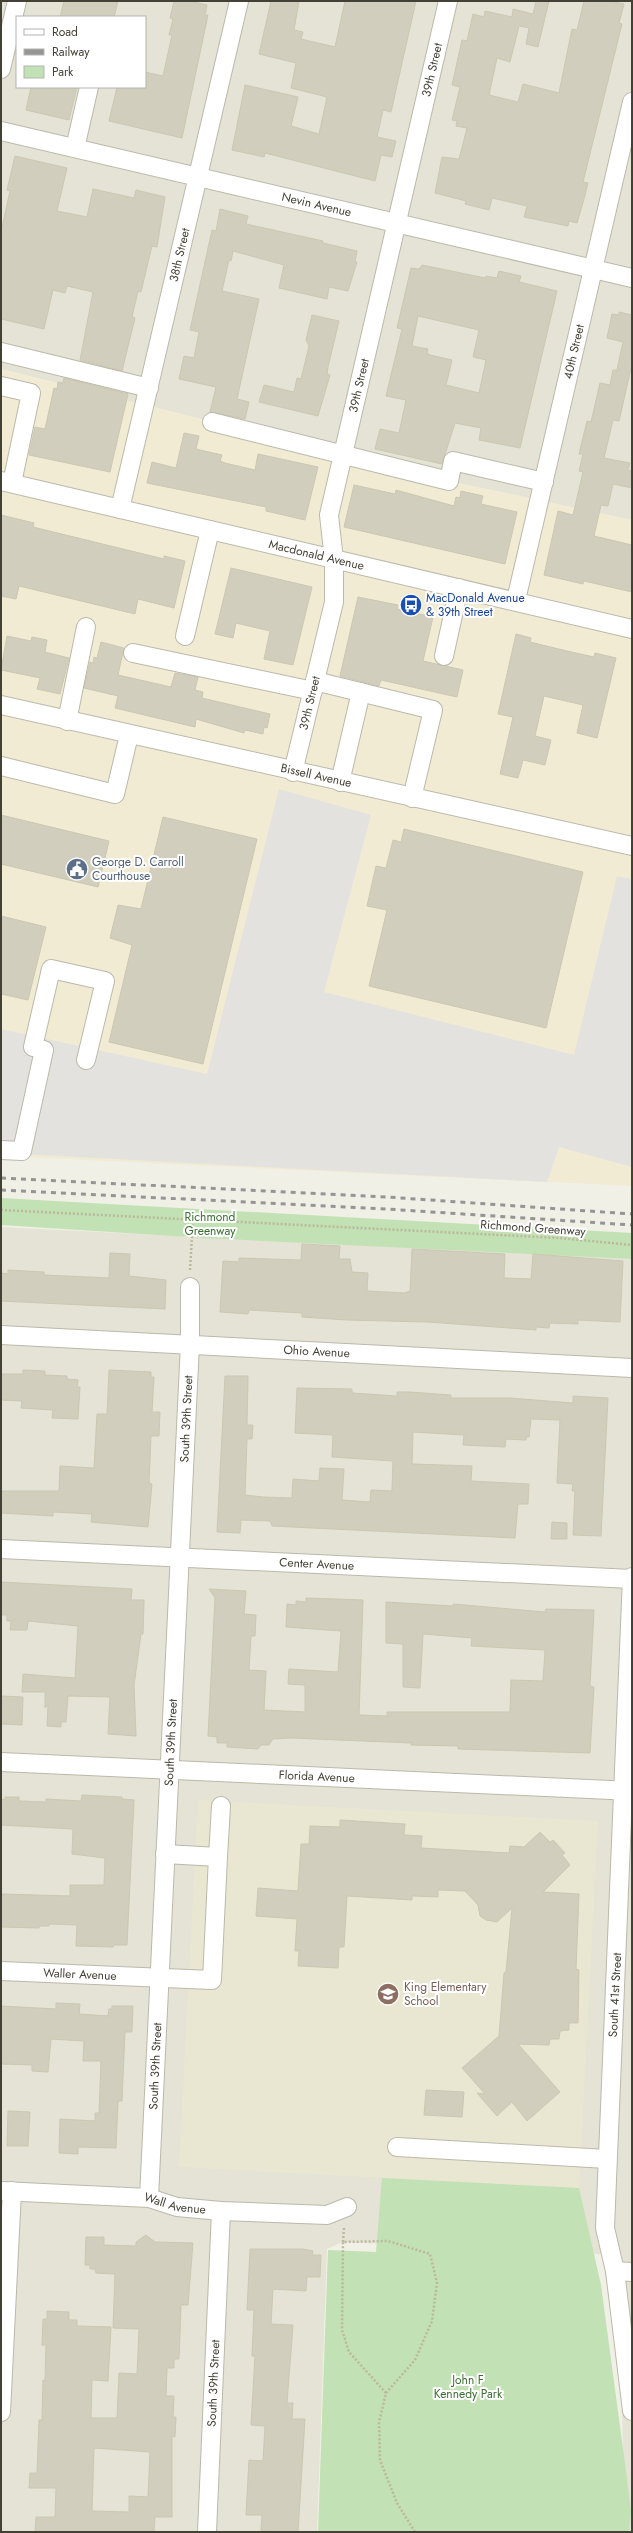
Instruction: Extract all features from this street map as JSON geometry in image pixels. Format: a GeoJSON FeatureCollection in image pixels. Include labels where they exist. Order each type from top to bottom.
{"type":"FeatureCollection","features":[{"type":"Feature","properties":{"kind":"street"},"geometry":{"type":"LineString","coordinates":[[1,70],[17,1]]}},
{"type":"Feature","properties":{"kind":"street","name":"38th Street"},"geometry":{"type":"LineString","coordinates":[[120,509],[239,1]]}},
{"type":"Feature","properties":{"kind":"street","name":"39th Street"},"geometry":{"type":"LineString","coordinates":[[293,772],[334,602],[334,560],[329,514],[448,1]]}},
{"type":"Feature","properties":{"kind":"street"},"geometry":{"type":"LineString","coordinates":[[75,148],[89,88]]}},
{"type":"Feature","properties":{"kind":"street","name":"40th Street"},"geometry":{"type":"LineString","coordinates":[[516,600],[632,102]]}},
{"type":"Feature","properties":{"kind":"street","name":"Nevin Avenue"},"geometry":{"type":"LineString","coordinates":[[1,130],[632,278]]}},
{"type":"Feature","properties":{"kind":"street"},"geometry":{"type":"LineString","coordinates":[[1,352],[149,388]]}},
{"type":"Feature","properties":{"kind":"street"},"geometry":{"type":"LineString","coordinates":[[1,386],[31,393],[6,482]]}},
{"type":"Feature","properties":{"kind":"street"},"geometry":{"type":"LineString","coordinates":[[212,422],[450,481],[453,461],[544,482]]}},
{"type":"Feature","properties":{"kind":"street","name":"Macdonald Avenue"},"geometry":{"type":"LineString","coordinates":[[6,482],[334,560],[516,600],[632,629]]}},
{"type":"Feature","properties":{"kind":"street"},"geometry":{"type":"LineString","coordinates":[[185,636],[210,530]]}},
{"type":"Feature","properties":{"kind":"street"},"geometry":{"type":"LineString","coordinates":[[444,656],[459,588]]}},
{"type":"Feature","properties":{"kind":"street"},"geometry":{"type":"LineString","coordinates":[[67,720],[86,627]]}},
{"type":"Feature","properties":{"kind":"street"},"geometry":{"type":"LineString","coordinates":[[133,654],[314,686],[361,692],[433,710],[412,798]]}},
{"type":"Feature","properties":{"kind":"street"},"geometry":{"type":"LineString","coordinates":[[340,782],[361,692]]}},
{"type":"Feature","properties":{"kind":"street","name":"Bissell Avenue"},"geometry":{"type":"LineString","coordinates":[[1,705],[293,772],[632,846]]}},
{"type":"Feature","properties":{"kind":"street"},"geometry":{"type":"LineString","coordinates":[[1,766],[114,794],[129,735]]}},
{"type":"Feature","properties":{"kind":"street"},"geometry":{"type":"LineString","coordinates":[[1,1150],[22,1151],[51,969],[105,981],[86,1060]]}},
{"type":"Feature","properties":{"kind":"street","name":"South 39th Street"},"geometry":{"type":"LineString","coordinates":[[149,2198],[158,1979],[190,1344],[190,1287]]}},
{"type":"Feature","properties":{"kind":"street","name":"Ohio Avenue"},"geometry":{"type":"LineString","coordinates":[[1,1335],[632,1368]]}},
{"type":"Feature","properties":{"kind":"street","name":"Center Avenue"},"geometry":{"type":"LineString","coordinates":[[1,1549],[632,1578]]}},
{"type":"Feature","properties":{"kind":"street","name":"South 41st Street"},"geometry":{"type":"LineString","coordinates":[[632,1578],[628,1791],[607,2159],[605,2228],[623,2272],[632,2412]]}},
{"type":"Feature","properties":{"kind":"street","name":"Florida Avenue"},"geometry":{"type":"LineString","coordinates":[[1,1762],[628,1791]]}},
{"type":"Feature","properties":{"kind":"street"},"geometry":{"type":"LineString","coordinates":[[165,1854],[218,1857],[220,1806]]}},
{"type":"Feature","properties":{"kind":"street","name":"Waller Avenue"},"geometry":{"type":"LineString","coordinates":[[1,1971],[158,1979],[212,1980],[218,1857]]}},
{"type":"Feature","properties":{"kind":"street"},"geometry":{"type":"LineString","coordinates":[[397,2147],[607,2159]]}},
{"type":"Feature","properties":{"kind":"street"},"geometry":{"type":"LineString","coordinates":[[1,2412],[7,2191]]}},
{"type":"Feature","properties":{"kind":"street","name":"Wall Avenue"},"geometry":{"type":"LineString","coordinates":[[7,2191],[149,2198],[177,2208],[221,2211],[327,2215],[347,2207]]}},
{"type":"Feature","properties":{"kind":"street","name":"South 39th Street"},"geometry":{"type":"LineString","coordinates":[[207,2532],[221,2211]]}},
{"type":"Feature","properties":{"kind":"path","name":"Richmond Greenway"},"geometry":{"type":"LineString","coordinates":[[1,1210],[560,1238],[632,1245]]}},
{"type":"Feature","properties":{"kind":"path"},"geometry":{"type":"LineString","coordinates":[[190,1287],[193,1219]]}},
{"type":"Feature","properties":{"kind":"path"},"geometry":{"type":"LineString","coordinates":[[386,2393],[349,2352],[342,2330],[343,2242],[388,2241],[430,2254],[437,2283],[432,2321],[415,2360],[386,2393],[379,2422],[380,2460],[397,2503],[415,2532]]}},
{"type":"Feature","properties":{"kind":"shaded area"},"geometry":{"type":"Polygon","coordinates":[[[1,1],[632,1],[632,520],[449,481],[1,369],[1,1]]]}},
{"type":"Feature","properties":{"kind":"shaded area"},"geometry":{"type":"Polygon","coordinates":[[[1,369],[449,481],[632,520],[632,1186],[1,1156],[1,369]]]}},
{"type":"Feature","properties":{"kind":"shaded area"},"geometry":{"type":"Polygon","coordinates":[[[279,789],[371,815],[324,992],[574,1055],[617,876],[632,879],[632,1167],[559,1147],[547,1182],[1,1153],[1,1029],[207,1074],[279,789]]]}},
{"type":"Feature","properties":{"kind":"shaded area"},"geometry":{"type":"Polygon","coordinates":[[[1,1227],[632,1259],[632,2532],[624,2532],[620,2255],[343,2242],[327,2249],[317,2532],[1,2532],[1,1227]]]}},
{"type":"Feature","properties":{"kind":"shaded area","name":"King Elementary School"},"geometry":{"type":"Polygon","coordinates":[[[198,1800],[598,1821],[579,2188],[179,2167],[198,1800]]]}},
{"type":"Feature","properties":{"kind":"green space","name":"Richmond Greenway"},"geometry":{"type":"Polygon","coordinates":[[[1,1198],[632,1233],[632,1259],[204,1238],[1,1225],[1,1198]]]}},
{"type":"Feature","properties":{"kind":"green space","name":"John F Kennedy Park"},"geometry":{"type":"Polygon","coordinates":[[[382,2178],[579,2188],[601,2285],[631,2511],[629,2532],[318,2532],[328,2250],[376,2252],[382,2178]]]}},
{"type":"Feature","properties":{"kind":"building"},"geometry":{"type":"Polygon","coordinates":[[[64,1],[118,1],[114,16],[60,16],[64,1]]]}},
{"type":"Feature","properties":{"kind":"building"},"geometry":{"type":"Polygon","coordinates":[[[174,1],[189,1],[207,5],[205,15],[208,15],[182,138],[109,121],[117,88],[146,88],[146,72],[163,76],[172,35],[169,35],[173,19],[170,18],[174,1]]]}},
{"type":"Feature","properties":{"kind":"building"},"geometry":{"type":"Polygon","coordinates":[[[271,1],[299,1],[294,30],[303,32],[301,39],[335,47],[345,1],[416,1],[391,112],[383,110],[377,137],[396,141],[392,157],[381,155],[375,181],[265,153],[264,157],[232,150],[245,85],[298,97],[291,126],[319,134],[327,97],[291,88],[296,63],[259,54],[271,1]]]}},
{"type":"Feature","properties":{"kind":"building"},"geometry":{"type":"Polygon","coordinates":[[[536,1],[549,1],[538,47],[526,44],[529,28],[519,26],[510,62],[497,58],[489,95],[518,102],[523,84],[559,93],[572,29],[577,30],[584,1],[610,1],[624,4],[619,23],[622,24],[583,182],[588,183],[584,199],[577,223],[569,221],[568,226],[524,217],[527,206],[492,198],[489,210],[465,204],[466,201],[435,193],[442,157],[459,159],[467,128],[456,126],[457,121],[452,120],[460,87],[452,85],[462,40],[467,41],[473,14],[484,17],[485,11],[512,17],[513,9],[533,14],[536,1]]]}},
{"type":"Feature","properties":{"kind":"building"},"geometry":{"type":"Polygon","coordinates":[[[31,88],[77,88],[69,120],[26,110],[31,88]]]}},
{"type":"Feature","properties":{"kind":"building"},"geometry":{"type":"Polygon","coordinates":[[[15,156],[67,168],[57,211],[87,217],[93,189],[134,198],[136,190],[165,197],[157,247],[152,246],[141,292],[138,291],[132,317],[135,318],[122,371],[80,360],[93,292],[67,286],[65,293],[53,290],[44,329],[1,319],[1,232],[10,191],[7,190],[15,156]]]}},
{"type":"Feature","properties":{"kind":"building"},"geometry":{"type":"Polygon","coordinates":[[[220,209],[248,216],[246,224],[323,241],[323,243],[357,251],[355,262],[357,262],[348,291],[329,287],[327,299],[279,288],[284,265],[233,251],[231,261],[229,260],[222,291],[259,299],[237,399],[249,402],[245,419],[210,412],[216,387],[179,379],[184,356],[194,358],[199,332],[190,330],[212,230],[216,231],[220,209]]]}},
{"type":"Feature","properties":{"kind":"building"},"geometry":{"type":"Polygon","coordinates":[[[422,265],[485,278],[486,276],[497,278],[499,271],[521,276],[519,282],[557,291],[520,448],[479,440],[481,428],[455,423],[442,464],[375,449],[380,429],[399,433],[406,400],[386,396],[402,329],[397,328],[411,268],[419,269],[422,265]],[[418,316],[412,346],[428,349],[427,353],[430,355],[452,360],[446,385],[479,393],[486,360],[473,357],[479,330],[418,316]]]}},
{"type":"Feature","properties":{"kind":"building"},"geometry":{"type":"Polygon","coordinates":[[[619,312],[632,315],[632,364],[619,421],[613,420],[604,458],[630,463],[628,470],[632,471],[632,488],[613,484],[608,506],[601,505],[594,536],[632,545],[632,592],[584,581],[583,584],[544,575],[558,511],[573,515],[583,472],[579,471],[583,454],[579,454],[587,421],[591,422],[600,383],[610,385],[613,370],[617,370],[623,342],[607,338],[612,314],[619,315],[619,312]]]}},
{"type":"Feature","properties":{"kind":"building"},"geometry":{"type":"Polygon","coordinates":[[[312,315],[339,321],[328,367],[327,374],[330,375],[318,416],[259,402],[264,385],[294,392],[297,378],[301,379],[309,346],[306,340],[312,315]]]}},
{"type":"Feature","properties":{"kind":"building"},"geometry":{"type":"Polygon","coordinates":[[[64,378],[128,394],[110,472],[29,455],[35,427],[45,429],[54,388],[57,389],[58,382],[63,383],[64,378]]]}},
{"type":"Feature","properties":{"kind":"building"},"geometry":{"type":"Polygon","coordinates":[[[184,433],[199,436],[196,449],[222,455],[220,461],[225,463],[255,470],[258,454],[318,467],[305,520],[266,511],[266,507],[147,483],[152,462],[176,468],[184,433]]]}},
{"type":"Feature","properties":{"kind":"building"},"geometry":{"type":"Polygon","coordinates":[[[354,485],[395,494],[396,490],[454,506],[456,497],[460,498],[461,491],[483,496],[481,504],[517,512],[505,564],[344,527],[354,485]]]}},
{"type":"Feature","properties":{"kind":"building"},"geometry":{"type":"Polygon","coordinates":[[[1,515],[34,523],[33,527],[164,559],[164,556],[185,561],[174,608],[138,599],[135,614],[19,586],[16,599],[1,596],[1,515]]]}},
{"type":"Feature","properties":{"kind":"building"},"geometry":{"type":"Polygon","coordinates":[[[231,568],[312,587],[293,665],[264,659],[270,631],[236,623],[233,638],[215,634],[231,568]]]}},
{"type":"Feature","properties":{"kind":"building"},"geometry":{"type":"Polygon","coordinates":[[[358,597],[398,605],[397,609],[433,617],[423,661],[463,670],[457,697],[381,680],[379,686],[340,676],[358,597]]]}},
{"type":"Feature","properties":{"kind":"building"},"geometry":{"type":"Polygon","coordinates":[[[516,634],[531,638],[530,642],[567,651],[594,657],[595,653],[616,658],[597,738],[577,733],[583,705],[544,696],[535,736],[551,740],[545,765],[523,760],[518,778],[500,774],[513,717],[498,714],[516,634]]]}},
{"type":"Feature","properties":{"kind":"building"},"geometry":{"type":"Polygon","coordinates":[[[7,636],[31,641],[32,637],[47,640],[45,652],[69,658],[60,694],[37,689],[40,678],[1,670],[7,636]]]}},
{"type":"Feature","properties":{"kind":"building"},"geometry":{"type":"Polygon","coordinates":[[[101,642],[124,648],[118,675],[171,687],[175,673],[198,677],[195,690],[203,692],[202,698],[270,714],[267,728],[264,727],[263,734],[245,730],[244,733],[196,719],[195,727],[115,708],[118,696],[84,688],[90,662],[93,663],[94,657],[97,658],[101,642]]]}},
{"type":"Feature","properties":{"kind":"building"},"geometry":{"type":"Polygon","coordinates":[[[1,815],[109,841],[98,887],[1,864],[1,815]]]}},
{"type":"Feature","properties":{"kind":"building"},"geometry":{"type":"Polygon","coordinates":[[[163,817],[257,839],[203,1064],[109,1042],[132,945],[110,938],[118,905],[141,909],[163,817]]]}},
{"type":"Feature","properties":{"kind":"building"},"geometry":{"type":"Polygon","coordinates":[[[404,829],[583,872],[546,1028],[369,986],[387,910],[367,906],[376,866],[386,868],[393,840],[401,842],[404,829]]]}},
{"type":"Feature","properties":{"kind":"building"},"geometry":{"type":"Polygon","coordinates":[[[1,916],[46,927],[28,1000],[1,994],[1,916]]]}},
{"type":"Feature","properties":{"kind":"building"},"geometry":{"type":"Polygon","coordinates":[[[302,1244],[340,1246],[339,1259],[350,1259],[352,1272],[368,1273],[367,1291],[404,1293],[410,1291],[412,1249],[505,1254],[504,1278],[531,1279],[533,1254],[623,1261],[620,1322],[578,1320],[578,1324],[550,1323],[549,1328],[536,1327],[536,1330],[428,1322],[347,1320],[302,1317],[302,1313],[249,1310],[248,1314],[220,1312],[223,1261],[239,1262],[239,1258],[301,1260],[302,1244]]]}},
{"type":"Feature","properties":{"kind":"building"},"geometry":{"type":"Polygon","coordinates":[[[110,1253],[130,1254],[129,1276],[166,1280],[165,1309],[1,1301],[1,1273],[8,1274],[8,1270],[44,1272],[44,1275],[109,1278],[110,1253]]]}},
{"type":"Feature","properties":{"kind":"building"},"geometry":{"type":"Polygon","coordinates":[[[23,1370],[45,1371],[45,1375],[67,1376],[67,1379],[78,1380],[77,1387],[80,1387],[78,1419],[52,1418],[53,1410],[21,1408],[22,1401],[1,1400],[1,1374],[23,1374],[23,1370]]]}},
{"type":"Feature","properties":{"kind":"building"},"geometry":{"type":"Polygon","coordinates":[[[109,1370],[151,1372],[151,1377],[154,1377],[152,1412],[160,1412],[159,1436],[151,1436],[149,1483],[152,1484],[148,1527],[91,1522],[92,1514],[53,1512],[53,1516],[1,1513],[1,1491],[59,1491],[60,1466],[94,1468],[97,1414],[107,1414],[109,1370]]]}},
{"type":"Feature","properties":{"kind":"building"},"geometry":{"type":"Polygon","coordinates":[[[225,1376],[248,1376],[247,1425],[253,1425],[252,1439],[247,1439],[245,1495],[263,1497],[292,1498],[293,1479],[319,1481],[320,1468],[344,1469],[342,1500],[370,1502],[371,1490],[392,1491],[393,1461],[332,1457],[333,1435],[295,1433],[297,1388],[352,1389],[352,1393],[397,1396],[397,1392],[409,1392],[451,1395],[451,1398],[510,1398],[573,1403],[573,1396],[608,1398],[601,1536],[573,1535],[575,1491],[572,1491],[573,1484],[557,1483],[560,1420],[531,1419],[529,1437],[526,1437],[526,1440],[506,1439],[505,1447],[463,1445],[464,1435],[413,1432],[412,1464],[472,1466],[471,1481],[529,1484],[528,1504],[518,1504],[515,1538],[272,1526],[270,1521],[241,1520],[240,1533],[217,1532],[225,1376]]]}},
{"type":"Feature","properties":{"kind":"building"},"geometry":{"type":"Polygon","coordinates":[[[552,1522],[567,1523],[567,1539],[551,1539],[552,1522]]]}},
{"type":"Feature","properties":{"kind":"building"},"geometry":{"type":"Polygon","coordinates":[[[1,1582],[132,1589],[131,1600],[144,1600],[143,1634],[141,1634],[134,1685],[136,1736],[108,1734],[110,1697],[68,1696],[66,1722],[61,1722],[61,1727],[47,1726],[48,1705],[45,1708],[45,1692],[22,1692],[23,1674],[75,1678],[78,1626],[28,1621],[27,1630],[10,1630],[11,1621],[7,1621],[7,1615],[1,1615],[1,1582]]]}},
{"type":"Feature","properties":{"kind":"building"},"geometry":{"type":"Polygon","coordinates":[[[209,1589],[246,1591],[244,1614],[256,1615],[255,1636],[251,1636],[249,1670],[266,1671],[264,1710],[305,1712],[305,1685],[288,1684],[289,1669],[338,1672],[341,1631],[286,1627],[287,1604],[296,1605],[296,1601],[306,1602],[306,1598],[363,1600],[359,1715],[387,1716],[387,1712],[510,1712],[511,1680],[543,1681],[545,1650],[471,1646],[472,1638],[423,1634],[420,1688],[403,1687],[403,1644],[386,1643],[386,1602],[453,1606],[453,1604],[545,1612],[546,1609],[594,1610],[590,1686],[594,1687],[590,1753],[458,1749],[458,1746],[411,1745],[411,1743],[291,1738],[273,1739],[269,1745],[261,1745],[258,1749],[227,1747],[227,1743],[217,1743],[217,1737],[208,1736],[215,1598],[209,1589]]]}},
{"type":"Feature","properties":{"kind":"building"},"geometry":{"type":"Polygon","coordinates":[[[1,1696],[23,1697],[22,1725],[1,1724],[1,1696]]]}},
{"type":"Feature","properties":{"kind":"building"},"geometry":{"type":"Polygon","coordinates":[[[82,1795],[122,1797],[122,1799],[134,1800],[127,1945],[114,1945],[113,1947],[76,1946],[77,1925],[49,1924],[49,1926],[39,1926],[39,1928],[1,1927],[1,1894],[70,1896],[70,1885],[104,1885],[105,1858],[72,1854],[73,1829],[1,1825],[1,1799],[5,1800],[5,1797],[19,1797],[19,1801],[46,1802],[46,1799],[81,1801],[82,1795]]]}},
{"type":"Feature","properties":{"kind":"building"},"geometry":{"type":"Polygon","coordinates":[[[340,1820],[405,1824],[404,1835],[422,1836],[421,1848],[509,1853],[510,1846],[524,1847],[540,1832],[550,1842],[553,1840],[565,1853],[562,1855],[570,1865],[543,1892],[579,1894],[576,1969],[579,1970],[578,2023],[569,2023],[569,2030],[560,2031],[559,2039],[550,2039],[549,2045],[518,2044],[560,2092],[527,2121],[512,2102],[497,2116],[477,2093],[485,2094],[462,2068],[499,2036],[504,1973],[506,1972],[512,1908],[497,1922],[486,1920],[480,1916],[478,1905],[465,1891],[438,1890],[438,1897],[412,1896],[412,1900],[347,1896],[344,1947],[339,1947],[338,1968],[298,1966],[299,1951],[295,1951],[297,1919],[256,1916],[258,1888],[298,1891],[301,1844],[309,1844],[310,1826],[340,1827],[340,1820]]]}},
{"type":"Feature","properties":{"kind":"building"},"geometry":{"type":"Polygon","coordinates":[[[56,2003],[80,2004],[79,2014],[108,2016],[109,2009],[112,2009],[112,2006],[133,2006],[132,2032],[125,2032],[122,2101],[118,2101],[116,2148],[78,2147],[78,2154],[59,2153],[60,2119],[95,2121],[95,2113],[99,2113],[101,2061],[83,2061],[84,2041],[51,2039],[48,2072],[32,2071],[32,2065],[1,2064],[1,2006],[56,2009],[56,2003]]]}},
{"type":"Feature","properties":{"kind":"building"},"geometry":{"type":"Polygon","coordinates":[[[426,2090],[464,2092],[462,2117],[424,2115],[426,2090]]]}},
{"type":"Feature","properties":{"kind":"building"},"geometry":{"type":"Polygon","coordinates":[[[8,2111],[30,2112],[28,2146],[7,2146],[8,2111]]]}},
{"type":"Feature","properties":{"kind":"building"},"geometry":{"type":"Polygon","coordinates":[[[146,2235],[155,2242],[193,2243],[188,2305],[181,2305],[179,2359],[174,2359],[174,2368],[167,2368],[166,2396],[174,2396],[173,2417],[176,2417],[175,2437],[172,2436],[172,2517],[155,2517],[154,2532],[35,2532],[36,2517],[55,2517],[56,2488],[29,2488],[30,2473],[37,2473],[39,2420],[42,2420],[46,2345],[42,2345],[43,2319],[47,2319],[47,2311],[69,2312],[69,2320],[77,2320],[77,2326],[111,2327],[108,2381],[92,2380],[91,2418],[117,2418],[119,2373],[137,2374],[139,2329],[113,2328],[115,2274],[96,2273],[95,2269],[90,2269],[90,2265],[85,2265],[86,2237],[104,2237],[104,2245],[136,2246],[136,2242],[146,2235]],[[94,2448],[92,2511],[129,2512],[129,2496],[148,2497],[150,2452],[94,2448]]]}},
{"type":"Feature","properties":{"kind":"building"},"geometry":{"type":"Polygon","coordinates":[[[250,2249],[303,2249],[313,2251],[312,2255],[321,2255],[320,2277],[307,2277],[306,2291],[273,2289],[271,2324],[293,2325],[287,2403],[293,2403],[292,2419],[305,2419],[298,2532],[261,2531],[262,2515],[246,2515],[249,2460],[263,2461],[265,2426],[251,2425],[255,2356],[252,2356],[254,2310],[247,2310],[250,2249]]]}},
{"type":"Feature","properties":{"kind":"railway"},"geometry":{"type":"LineString","coordinates":[[1,1178],[387,1197],[632,1214]]}},
{"type":"Feature","properties":{"kind":"railway"},"geometry":{"type":"LineString","coordinates":[[1,1190],[386,1209],[632,1225]]}},
{"type":"Feature","properties":{"kind":"place","name":"MacDonald Avenue & 39th Street"},"geometry":{"type":"Point","coordinates":[411,605]}},
{"type":"Feature","properties":{"kind":"place","name":"George D. Carroll Courthouse"},"geometry":{"type":"Point","coordinates":[77,869]}},
{"type":"Feature","properties":{"kind":"place","name":"King Elementary School"},"geometry":{"type":"Point","coordinates":[388,1994]}}]}
